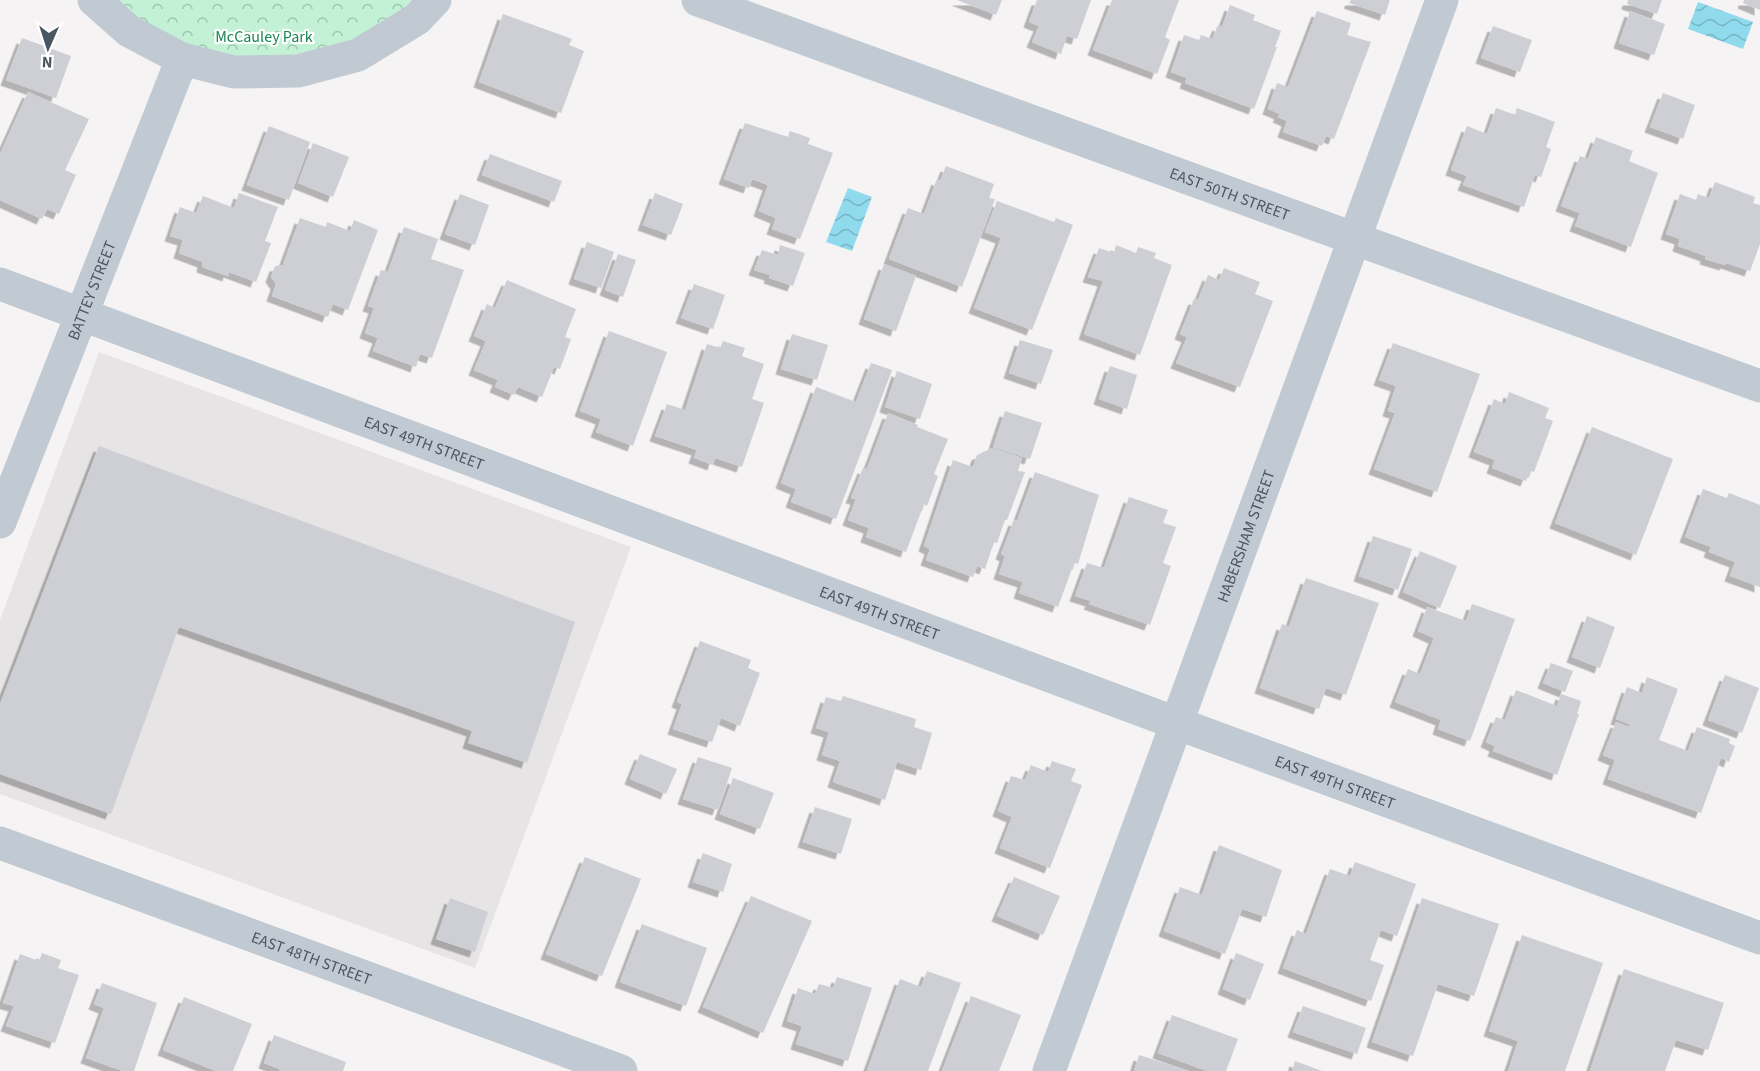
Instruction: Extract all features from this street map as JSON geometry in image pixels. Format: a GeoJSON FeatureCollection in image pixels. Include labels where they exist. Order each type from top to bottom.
{"type":"FeatureCollection","features":[{"type":"Feature","properties":{"kind":"street"},"geometry":{"type":"LineString","coordinates":[[94,0],[129,31],[182,59],[234,72],[298,71],[358,54],[417,19],[435,0]]}},
{"type":"Feature","properties":{"kind":"street","name":"EAST 50TH STREET"},"geometry":{"type":"LineString","coordinates":[[698,0],[1760,386]]}},
{"type":"Feature","properties":{"kind":"street","name":"HABERSHAM STREET"},"geometry":{"type":"LineString","coordinates":[[1049,1071],[1442,0]]}},
{"type":"Feature","properties":{"kind":"street","name":"BATTEY STREET"},"geometry":{"type":"LineString","coordinates":[[0,522],[182,59]]}},
{"type":"Feature","properties":{"kind":"street","name":"EAST 49TH STREET"},"geometry":{"type":"LineString","coordinates":[[0,284],[1176,723],[1760,938]]}},
{"type":"Feature","properties":{"kind":"street","name":"EAST 48TH STREET"},"geometry":{"type":"LineString","coordinates":[[0,843],[621,1071]]}},
{"type":"Feature","properties":{"kind":"shaded area"},"geometry":{"type":"Polygon","coordinates":[[[99,352],[631,547],[475,968],[0,794],[0,620],[99,352]]]}},
{"type":"Feature","properties":{"kind":"green space","name":"McCauley Park"},"geometry":{"type":"Polygon","coordinates":[[[94,0],[435,0],[358,55],[234,72],[94,0]]]}},
{"type":"Feature","properties":{"kind":"water"},"geometry":{"type":"Polygon","coordinates":[[[1698,2],[1753,22],[1743,49],[1688,29],[1698,2]]]}},
{"type":"Feature","properties":{"kind":"water"},"geometry":{"type":"Polygon","coordinates":[[[848,188],[872,197],[852,251],[826,242],[848,188]]]}},
{"type":"Feature","properties":{"kind":"building"},"geometry":{"type":"Polygon","coordinates":[[[957,0],[1002,0],[996,15],[957,0]]]}},
{"type":"Feature","properties":{"kind":"building"},"geometry":{"type":"Polygon","coordinates":[[[1037,0],[1091,0],[1077,39],[1067,36],[1061,54],[1032,42],[1039,26],[1029,22],[1037,0]]]}},
{"type":"Feature","properties":{"kind":"building"},"geometry":{"type":"Polygon","coordinates":[[[1112,0],[1179,0],[1165,37],[1170,40],[1157,74],[1093,50],[1112,0]]]}},
{"type":"Feature","properties":{"kind":"building"},"geometry":{"type":"Polygon","coordinates":[[[1351,0],[1390,0],[1385,15],[1349,3],[1351,0]]]}},
{"type":"Feature","properties":{"kind":"building"},"geometry":{"type":"Polygon","coordinates":[[[1628,0],[1662,0],[1657,14],[1627,4],[1628,0]]]}},
{"type":"Feature","properties":{"kind":"building"},"geometry":{"type":"Polygon","coordinates":[[[1744,0],[1760,0],[1760,10],[1743,3],[1744,0]]]}},
{"type":"Feature","properties":{"kind":"building"},"geometry":{"type":"Polygon","coordinates":[[[1230,5],[1255,15],[1253,20],[1281,31],[1254,109],[1185,83],[1187,78],[1171,72],[1184,35],[1199,40],[1201,35],[1212,39],[1218,25],[1222,27],[1230,5]]]}},
{"type":"Feature","properties":{"kind":"building"},"geometry":{"type":"Polygon","coordinates":[[[1317,11],[1351,23],[1347,35],[1371,42],[1334,139],[1326,136],[1322,146],[1283,132],[1287,121],[1278,117],[1280,114],[1268,109],[1277,83],[1288,87],[1317,11]]]}},
{"type":"Feature","properties":{"kind":"building"},"geometry":{"type":"Polygon","coordinates":[[[1630,11],[1665,24],[1654,55],[1619,43],[1630,11]]]}},
{"type":"Feature","properties":{"kind":"building"},"geometry":{"type":"Polygon","coordinates":[[[503,14],[572,39],[569,45],[584,51],[561,113],[479,82],[503,14]]]}},
{"type":"Feature","properties":{"kind":"building"},"geometry":{"type":"Polygon","coordinates":[[[1493,26],[1532,40],[1520,72],[1481,58],[1493,26]]]}},
{"type":"Feature","properties":{"kind":"building"},"geometry":{"type":"Polygon","coordinates":[[[22,38],[71,56],[56,98],[6,80],[22,38]]]}},
{"type":"Feature","properties":{"kind":"building"},"geometry":{"type":"Polygon","coordinates":[[[28,92],[89,119],[65,170],[76,175],[59,214],[47,209],[42,219],[0,200],[0,154],[28,92]]]}},
{"type":"Feature","properties":{"kind":"building"},"geometry":{"type":"Polygon","coordinates":[[[1663,93],[1695,105],[1683,139],[1650,127],[1663,93]]]}},
{"type":"Feature","properties":{"kind":"building"},"geometry":{"type":"Polygon","coordinates":[[[1496,108],[1515,115],[1517,108],[1555,122],[1546,147],[1551,149],[1541,177],[1535,175],[1524,207],[1463,185],[1467,176],[1451,170],[1467,126],[1487,134],[1496,108]]]}},
{"type":"Feature","properties":{"kind":"building"},"geometry":{"type":"Polygon","coordinates":[[[745,123],[788,137],[790,131],[810,138],[808,144],[833,153],[800,239],[772,229],[776,218],[759,211],[768,185],[752,179],[749,188],[724,179],[745,123]]]}},
{"type":"Feature","properties":{"kind":"building"},"geometry":{"type":"Polygon","coordinates":[[[269,126],[310,142],[289,200],[247,185],[269,126]]]}},
{"type":"Feature","properties":{"kind":"building"},"geometry":{"type":"Polygon","coordinates":[[[1596,137],[1633,151],[1629,161],[1658,173],[1631,247],[1575,226],[1580,213],[1561,206],[1580,156],[1588,159],[1596,137]]]}},
{"type":"Feature","properties":{"kind":"building"},"geometry":{"type":"Polygon","coordinates":[[[313,143],[349,157],[333,197],[298,183],[313,143]]]}},
{"type":"Feature","properties":{"kind":"building"},"geometry":{"type":"Polygon","coordinates":[[[490,154],[562,181],[554,202],[482,175],[490,154]]]}},
{"type":"Feature","properties":{"kind":"building"},"geometry":{"type":"Polygon","coordinates":[[[946,166],[994,184],[989,198],[995,199],[962,287],[889,259],[908,208],[924,214],[937,179],[940,181],[946,166]]]}},
{"type":"Feature","properties":{"kind":"building"},"geometry":{"type":"Polygon","coordinates":[[[1715,182],[1755,197],[1753,203],[1760,205],[1760,244],[1750,271],[1705,259],[1706,256],[1678,246],[1680,239],[1666,234],[1680,194],[1696,200],[1698,194],[1709,198],[1715,182]]]}},
{"type":"Feature","properties":{"kind":"building"},"geometry":{"type":"Polygon","coordinates":[[[239,193],[278,207],[265,241],[271,243],[256,282],[229,272],[228,276],[202,267],[203,262],[179,253],[183,240],[170,236],[180,207],[196,213],[203,196],[234,208],[239,193]]]}},
{"type":"Feature","properties":{"kind":"building"},"geometry":{"type":"Polygon","coordinates":[[[655,193],[683,204],[671,235],[643,225],[655,193]]]}},
{"type":"Feature","properties":{"kind":"building"},"geometry":{"type":"Polygon","coordinates":[[[460,194],[489,205],[475,245],[445,234],[460,194]]]}},
{"type":"Feature","properties":{"kind":"building"},"geometry":{"type":"Polygon","coordinates":[[[997,201],[1054,222],[1056,218],[1073,225],[1032,330],[974,308],[1001,238],[985,232],[997,201]]]}},
{"type":"Feature","properties":{"kind":"building"},"geometry":{"type":"Polygon","coordinates":[[[300,218],[326,227],[327,222],[350,231],[354,220],[378,230],[348,310],[333,304],[328,317],[272,296],[276,284],[271,277],[275,266],[283,265],[300,218]]]}},
{"type":"Feature","properties":{"kind":"building"},"geometry":{"type":"Polygon","coordinates":[[[404,227],[438,239],[431,259],[464,270],[432,358],[420,354],[416,367],[373,351],[378,338],[365,333],[374,308],[368,306],[381,270],[388,272],[404,227]]]}},
{"type":"Feature","properties":{"kind":"building"},"geometry":{"type":"Polygon","coordinates":[[[587,242],[614,252],[601,288],[574,279],[587,242]]]}},
{"type":"Feature","properties":{"kind":"building"},"geometry":{"type":"Polygon","coordinates":[[[780,245],[805,253],[793,286],[754,270],[762,250],[778,255],[780,245]]]}},
{"type":"Feature","properties":{"kind":"building"},"geometry":{"type":"Polygon","coordinates":[[[1116,245],[1136,253],[1138,247],[1156,253],[1154,258],[1172,265],[1140,355],[1084,334],[1103,281],[1088,277],[1099,248],[1114,253],[1116,245]]]}},
{"type":"Feature","properties":{"kind":"building"},"geometry":{"type":"Polygon","coordinates":[[[618,254],[636,260],[623,297],[605,290],[618,254]]]}},
{"type":"Feature","properties":{"kind":"building"},"geometry":{"type":"Polygon","coordinates":[[[884,264],[916,276],[896,331],[864,319],[884,264]]]}},
{"type":"Feature","properties":{"kind":"building"},"geometry":{"type":"Polygon","coordinates":[[[1224,268],[1260,282],[1255,294],[1273,301],[1240,387],[1176,363],[1187,337],[1180,334],[1194,299],[1198,300],[1208,275],[1219,280],[1224,268]]]}},
{"type":"Feature","properties":{"kind":"building"},"geometry":{"type":"Polygon","coordinates":[[[507,280],[576,309],[565,337],[571,339],[560,369],[554,367],[542,397],[518,387],[514,395],[495,387],[498,380],[474,370],[486,341],[474,336],[487,304],[495,308],[507,280]]]}},
{"type":"Feature","properties":{"kind":"building"},"geometry":{"type":"Polygon","coordinates":[[[694,284],[725,295],[713,329],[681,318],[694,284]]]}},
{"type":"Feature","properties":{"kind":"building"},"geometry":{"type":"Polygon","coordinates":[[[609,331],[667,352],[633,446],[596,432],[601,419],[580,411],[609,331]]]}},
{"type":"Feature","properties":{"kind":"building"},"geometry":{"type":"Polygon","coordinates":[[[792,334],[828,345],[817,380],[781,369],[792,334]]]}},
{"type":"Feature","properties":{"kind":"building"},"geometry":{"type":"Polygon","coordinates":[[[1020,340],[1053,350],[1041,384],[1009,373],[1020,340]]]}},
{"type":"Feature","properties":{"kind":"building"},"geometry":{"type":"Polygon","coordinates":[[[723,341],[745,348],[742,356],[764,364],[752,399],[764,403],[742,467],[715,458],[713,465],[694,458],[697,450],[655,436],[667,404],[685,410],[707,344],[720,348],[723,341]]]}},
{"type":"Feature","properties":{"kind":"building"},"geometry":{"type":"Polygon","coordinates":[[[1393,343],[1480,374],[1437,492],[1374,469],[1395,413],[1388,411],[1396,386],[1379,380],[1393,343]]]}},
{"type":"Feature","properties":{"kind":"building"},"geometry":{"type":"Polygon","coordinates":[[[871,363],[892,370],[836,519],[791,502],[796,489],[781,483],[816,387],[856,402],[871,363]]]}},
{"type":"Feature","properties":{"kind":"building"},"geometry":{"type":"Polygon","coordinates":[[[1110,366],[1137,375],[1127,409],[1099,399],[1110,366]]]}},
{"type":"Feature","properties":{"kind":"building"},"geometry":{"type":"Polygon","coordinates":[[[897,371],[932,384],[920,419],[885,407],[897,371]]]}},
{"type":"Feature","properties":{"kind":"building"},"geometry":{"type":"Polygon","coordinates":[[[1509,392],[1549,408],[1545,418],[1553,421],[1534,472],[1530,471],[1526,481],[1492,468],[1495,460],[1474,452],[1494,399],[1505,404],[1509,392]]]}},
{"type":"Feature","properties":{"kind":"building"},"geometry":{"type":"Polygon","coordinates":[[[1005,411],[1042,423],[1030,459],[993,447],[1005,411]]]}},
{"type":"Feature","properties":{"kind":"building"},"geometry":{"type":"Polygon","coordinates":[[[888,413],[948,439],[934,474],[938,476],[927,506],[924,504],[906,552],[866,537],[869,528],[848,520],[856,499],[851,498],[863,468],[867,469],[888,413]]]}},
{"type":"Feature","properties":{"kind":"building"},"geometry":{"type":"Polygon","coordinates":[[[1592,427],[1673,459],[1636,555],[1555,523],[1592,427]]]}},
{"type":"Feature","properties":{"kind":"building"},"geometry":{"type":"Polygon","coordinates":[[[99,446],[575,622],[527,763],[468,743],[472,731],[179,627],[111,814],[0,774],[0,704],[99,446]]]}},
{"type":"Feature","properties":{"kind":"building"},"geometry":{"type":"Polygon","coordinates":[[[992,448],[1022,458],[1018,471],[1025,472],[997,543],[994,542],[985,569],[977,566],[973,577],[926,560],[930,549],[924,546],[953,460],[973,467],[977,455],[992,448]]]}},
{"type":"Feature","properties":{"kind":"building"},"geometry":{"type":"Polygon","coordinates":[[[1035,472],[1099,495],[1078,564],[1074,563],[1058,607],[1019,593],[1023,582],[999,574],[1005,556],[1001,554],[1014,520],[1017,521],[1035,472]]]}},
{"type":"Feature","properties":{"kind":"building"},"geometry":{"type":"Polygon","coordinates":[[[1703,489],[1727,498],[1729,493],[1760,505],[1760,587],[1730,576],[1735,562],[1709,552],[1711,547],[1685,537],[1703,489]]]}},
{"type":"Feature","properties":{"kind":"building"},"geometry":{"type":"Polygon","coordinates":[[[1129,497],[1168,510],[1163,523],[1176,527],[1163,563],[1171,566],[1150,625],[1089,604],[1091,601],[1075,596],[1087,563],[1104,568],[1129,497]]]}},
{"type":"Feature","properties":{"kind":"building"},"geometry":{"type":"Polygon","coordinates":[[[1373,536],[1412,549],[1398,590],[1359,576],[1373,536]]]}},
{"type":"Feature","properties":{"kind":"building"},"geometry":{"type":"Polygon","coordinates":[[[1420,551],[1457,566],[1440,608],[1403,592],[1420,551]]]}},
{"type":"Feature","properties":{"kind":"building"},"geometry":{"type":"Polygon","coordinates":[[[1306,578],[1379,603],[1346,695],[1326,688],[1319,709],[1260,688],[1282,624],[1289,627],[1306,578]]]}},
{"type":"Feature","properties":{"kind":"building"},"geometry":{"type":"Polygon","coordinates":[[[1472,604],[1515,619],[1470,741],[1438,729],[1441,720],[1395,702],[1408,669],[1420,674],[1434,638],[1418,631],[1427,607],[1466,621],[1472,604]]]}},
{"type":"Feature","properties":{"kind":"building"},"geometry":{"type":"Polygon","coordinates":[[[1587,616],[1615,627],[1600,668],[1572,657],[1587,616]]]}},
{"type":"Feature","properties":{"kind":"building"},"geometry":{"type":"Polygon","coordinates":[[[700,641],[751,660],[748,668],[760,673],[740,726],[721,718],[712,742],[673,729],[682,704],[677,702],[700,641]]]}},
{"type":"Feature","properties":{"kind":"building"},"geometry":{"type":"Polygon","coordinates":[[[1551,663],[1573,671],[1565,692],[1543,683],[1551,663]]]}},
{"type":"Feature","properties":{"kind":"building"},"geometry":{"type":"Polygon","coordinates":[[[1725,675],[1759,688],[1742,733],[1708,720],[1725,675]]]}},
{"type":"Feature","properties":{"kind":"building"},"geometry":{"type":"Polygon","coordinates":[[[1647,677],[1678,689],[1659,740],[1688,751],[1697,727],[1730,739],[1729,743],[1735,746],[1729,762],[1721,758],[1701,813],[1608,779],[1615,760],[1603,755],[1616,722],[1629,727],[1629,724],[1616,719],[1627,687],[1642,693],[1647,677]]]}},
{"type":"Feature","properties":{"kind":"building"},"geometry":{"type":"Polygon","coordinates":[[[1516,690],[1557,706],[1561,694],[1581,701],[1577,714],[1579,714],[1557,775],[1493,751],[1495,746],[1486,742],[1496,717],[1505,720],[1516,690]]]}},
{"type":"Feature","properties":{"kind":"building"},"geometry":{"type":"Polygon","coordinates":[[[843,696],[916,719],[914,727],[932,733],[921,770],[897,762],[885,800],[833,782],[840,761],[822,755],[829,732],[816,728],[826,697],[841,701],[843,696]]]}},
{"type":"Feature","properties":{"kind":"building"},"geometry":{"type":"Polygon","coordinates":[[[640,754],[677,769],[666,794],[630,779],[640,754]]]}},
{"type":"Feature","properties":{"kind":"building"},"geometry":{"type":"Polygon","coordinates":[[[698,757],[732,768],[718,810],[683,799],[698,757]]]}},
{"type":"Feature","properties":{"kind":"building"},"geometry":{"type":"Polygon","coordinates":[[[1052,761],[1076,769],[1071,781],[1082,785],[1050,868],[1000,848],[1012,817],[998,811],[1011,776],[1025,780],[1031,765],[1048,772],[1052,761]]]}},
{"type":"Feature","properties":{"kind":"building"},"geometry":{"type":"Polygon","coordinates":[[[733,778],[774,793],[760,829],[720,814],[733,778]]]}},
{"type":"Feature","properties":{"kind":"building"},"geometry":{"type":"Polygon","coordinates":[[[815,807],[852,819],[841,854],[803,842],[815,807]]]}},
{"type":"Feature","properties":{"kind":"building"},"geometry":{"type":"Polygon","coordinates":[[[1219,845],[1282,870],[1266,917],[1242,909],[1225,954],[1164,931],[1180,887],[1202,895],[1219,845]]]}},
{"type":"Feature","properties":{"kind":"building"},"geometry":{"type":"Polygon","coordinates":[[[703,853],[732,864],[723,892],[693,882],[703,853]]]}},
{"type":"Feature","properties":{"kind":"building"},"geometry":{"type":"Polygon","coordinates":[[[585,857],[641,879],[602,976],[546,954],[585,857]]]}},
{"type":"Feature","properties":{"kind":"building"},"geometry":{"type":"Polygon","coordinates":[[[1355,862],[1416,884],[1397,936],[1381,930],[1370,960],[1384,965],[1371,1001],[1283,968],[1297,930],[1306,934],[1330,869],[1350,876],[1355,862]]]}},
{"type":"Feature","properties":{"kind":"building"},"geometry":{"type":"Polygon","coordinates":[[[1014,877],[1060,896],[1043,935],[997,916],[1014,877]]]}},
{"type":"Feature","properties":{"kind":"building"},"geometry":{"type":"Polygon","coordinates":[[[751,896],[812,921],[763,1033],[703,1007],[751,896]]]}},
{"type":"Feature","properties":{"kind":"building"},"geometry":{"type":"Polygon","coordinates":[[[450,898],[488,912],[475,952],[436,939],[450,898]]]}},
{"type":"Feature","properties":{"kind":"building"},"geometry":{"type":"Polygon","coordinates":[[[1422,898],[1499,924],[1474,996],[1438,984],[1413,1056],[1372,1042],[1422,898]]]}},
{"type":"Feature","properties":{"kind":"building"},"geometry":{"type":"Polygon","coordinates":[[[642,924],[707,948],[686,1006],[620,982],[642,924]]]}},
{"type":"Feature","properties":{"kind":"building"},"geometry":{"type":"Polygon","coordinates":[[[1522,935],[1603,963],[1565,1071],[1508,1071],[1518,1041],[1489,1031],[1522,935]]]}},
{"type":"Feature","properties":{"kind":"building"},"geometry":{"type":"Polygon","coordinates":[[[42,953],[61,960],[58,968],[79,975],[55,1043],[6,1026],[14,1006],[3,1003],[20,954],[39,961],[42,953]]]}},
{"type":"Feature","properties":{"kind":"building"},"geometry":{"type":"Polygon","coordinates":[[[1236,953],[1264,964],[1250,1000],[1223,989],[1236,953]]]}},
{"type":"Feature","properties":{"kind":"building"},"geometry":{"type":"Polygon","coordinates":[[[1624,969],[1724,1003],[1708,1050],[1676,1040],[1665,1071],[1590,1071],[1624,969]]]}},
{"type":"Feature","properties":{"kind":"building"},"geometry":{"type":"Polygon","coordinates":[[[927,971],[961,983],[928,1071],[867,1071],[900,979],[921,987],[927,971]]]}},
{"type":"Feature","properties":{"kind":"building"},"geometry":{"type":"Polygon","coordinates":[[[837,977],[872,988],[848,1061],[796,1044],[802,1026],[787,1021],[798,988],[815,994],[819,984],[833,988],[837,977]]]}},
{"type":"Feature","properties":{"kind":"building"},"geometry":{"type":"Polygon","coordinates":[[[102,983],[157,1003],[134,1071],[123,1071],[86,1058],[104,1008],[94,1004],[102,983]]]}},
{"type":"Feature","properties":{"kind":"building"},"geometry":{"type":"Polygon","coordinates":[[[971,996],[1021,1015],[999,1071],[942,1071],[971,996]]]}},
{"type":"Feature","properties":{"kind":"building"},"geometry":{"type":"Polygon","coordinates":[[[184,997],[252,1024],[233,1071],[216,1071],[163,1050],[184,997]]]}},
{"type":"Feature","properties":{"kind":"building"},"geometry":{"type":"Polygon","coordinates":[[[1303,1006],[1366,1028],[1357,1054],[1293,1032],[1303,1006]]]}},
{"type":"Feature","properties":{"kind":"building"},"geometry":{"type":"Polygon","coordinates":[[[1172,1015],[1238,1039],[1226,1071],[1207,1071],[1158,1053],[1172,1015]]]}},
{"type":"Feature","properties":{"kind":"building"},"geometry":{"type":"Polygon","coordinates":[[[274,1035],[346,1062],[343,1071],[279,1071],[280,1069],[264,1063],[274,1035]]]}},
{"type":"Feature","properties":{"kind":"building"},"geometry":{"type":"Polygon","coordinates":[[[1139,1055],[1189,1071],[1134,1071],[1139,1055]]]}},
{"type":"Feature","properties":{"kind":"building"},"geometry":{"type":"Polygon","coordinates":[[[1295,1061],[1322,1071],[1292,1071],[1295,1061]]]}}]}
